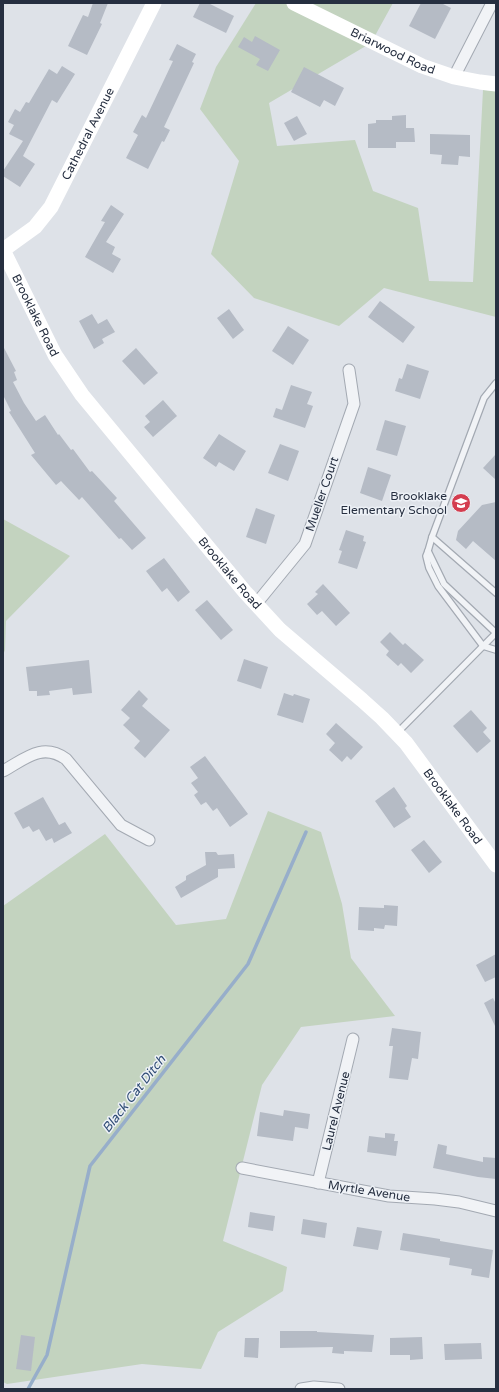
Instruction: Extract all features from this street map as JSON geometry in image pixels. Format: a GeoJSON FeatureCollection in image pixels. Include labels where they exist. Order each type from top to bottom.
{"type":"FeatureCollection","features":[{"type":"Feature","properties":{"kind":"street","name":"Cathedral Avenue"},"geometry":{"type":"LineString","coordinates":[[3,250],[35,227],[51,207],[154,3]]}},
{"type":"Feature","properties":{"kind":"street","name":"Briarwood Road"},"geometry":{"type":"LineString","coordinates":[[294,3],[422,66],[454,77],[496,84]]}},
{"type":"Feature","properties":{"kind":"street"},"geometry":{"type":"LineString","coordinates":[[454,77],[492,3]]}},
{"type":"Feature","properties":{"kind":"street","name":"Brooklake Road"},"geometry":{"type":"LineString","coordinates":[[3,250],[55,355],[82,395],[245,592],[280,630],[362,700],[406,743],[496,865]]}},
{"type":"Feature","properties":{"kind":"street","name":"Mueller Court"},"geometry":{"type":"LineString","coordinates":[[256,604],[304,544],[354,404],[349,370]]}},
{"type":"Feature","properties":{"kind":"street"},"geometry":{"type":"LineString","coordinates":[[3,771],[34,754],[47,752],[60,755],[66,759],[121,825],[149,840]]}},
{"type":"Feature","properties":{"kind":"street","name":"Laurel Avenue"},"geometry":{"type":"LineString","coordinates":[[318,1183],[353,1039]]}},
{"type":"Feature","properties":{"kind":"street","name":"Myrtle Avenue"},"geometry":{"type":"LineString","coordinates":[[242,1168],[389,1196],[459,1202],[496,1211]]}},
{"type":"Feature","properties":{"kind":"street"},"geometry":{"type":"LineString","coordinates":[[301,1389],[314,1387],[339,1389]]}},
{"type":"Feature","properties":{"kind":"lane"},"geometry":{"type":"LineString","coordinates":[[496,383],[484,398],[432,536],[426,556],[429,568],[438,586],[483,646],[496,650]]}},
{"type":"Feature","properties":{"kind":"lane"},"geometry":{"type":"LineString","coordinates":[[432,536],[496,593]]}},
{"type":"Feature","properties":{"kind":"lane"},"geometry":{"type":"LineString","coordinates":[[396,734],[496,633],[444,584],[428,550]]}},
{"type":"Feature","properties":{"kind":"green space"},"geometry":{"type":"Polygon","coordinates":[[[256,3],[393,3],[371,43],[269,103],[277,146],[355,140],[373,191],[418,208],[429,281],[473,282],[483,90],[496,91],[496,317],[384,288],[339,326],[254,298],[211,254],[239,161],[200,109],[216,67],[256,3]]]}},
{"type":"Feature","properties":{"kind":"green space"},"geometry":{"type":"Polygon","coordinates":[[[3,519],[70,556],[6,621],[5,650],[3,655],[3,519]]]}},
{"type":"Feature","properties":{"kind":"green space"},"geometry":{"type":"Polygon","coordinates":[[[268,811],[321,832],[342,904],[351,958],[395,1016],[301,1027],[262,1085],[223,1241],[287,1267],[283,1291],[218,1332],[201,1369],[142,1364],[7,1384],[3,1382],[3,906],[105,834],[176,925],[226,919],[268,811]]]}},
{"type":"Feature","properties":{"kind":"building"},"geometry":{"type":"Polygon","coordinates":[[[93,3],[108,3],[100,23],[102,24],[87,55],[68,46],[83,15],[88,17],[93,3]]]}},
{"type":"Feature","properties":{"kind":"building"},"geometry":{"type":"Polygon","coordinates":[[[200,3],[208,3],[234,16],[226,33],[193,17],[200,3]]]}},
{"type":"Feature","properties":{"kind":"building"},"geometry":{"type":"Polygon","coordinates":[[[421,3],[441,3],[451,8],[435,39],[409,26],[421,3]]]}},
{"type":"Feature","properties":{"kind":"building"},"geometry":{"type":"Polygon","coordinates":[[[255,36],[280,50],[268,71],[256,65],[260,59],[238,47],[244,37],[252,42],[255,36]]]}},
{"type":"Feature","properties":{"kind":"building"},"geometry":{"type":"Polygon","coordinates":[[[177,44],[196,54],[192,62],[194,63],[164,127],[170,130],[164,142],[162,141],[148,169],[126,158],[138,135],[133,132],[142,115],[146,118],[173,61],[169,60],[177,44]]]}},
{"type":"Feature","properties":{"kind":"building"},"geometry":{"type":"Polygon","coordinates":[[[62,66],[75,74],[57,103],[52,100],[23,156],[35,164],[20,187],[3,176],[3,171],[23,141],[9,134],[14,125],[8,122],[15,109],[20,112],[26,102],[29,103],[49,69],[57,74],[62,66]]]}},
{"type":"Feature","properties":{"kind":"building"},"geometry":{"type":"Polygon","coordinates":[[[304,67],[344,88],[335,106],[324,100],[320,107],[291,92],[304,67]]]}},
{"type":"Feature","properties":{"kind":"building"},"geometry":{"type":"Polygon","coordinates":[[[406,115],[406,128],[414,128],[415,142],[396,142],[396,148],[368,148],[368,124],[376,123],[376,120],[392,120],[392,116],[406,115]]]}},
{"type":"Feature","properties":{"kind":"building"},"geometry":{"type":"Polygon","coordinates":[[[297,116],[307,134],[294,141],[284,123],[297,116]]]}},
{"type":"Feature","properties":{"kind":"building"},"geometry":{"type":"Polygon","coordinates":[[[430,134],[470,135],[470,157],[459,156],[458,165],[441,164],[442,155],[430,154],[430,134]]]}},
{"type":"Feature","properties":{"kind":"building"},"geometry":{"type":"Polygon","coordinates":[[[111,205],[124,214],[106,242],[115,247],[112,254],[121,259],[113,273],[85,257],[105,222],[101,221],[111,205]]]}},
{"type":"Feature","properties":{"kind":"building"},"geometry":{"type":"Polygon","coordinates":[[[380,301],[415,327],[403,343],[368,317],[380,301]]]}},
{"type":"Feature","properties":{"kind":"building"},"geometry":{"type":"Polygon","coordinates":[[[229,309],[244,330],[233,339],[217,318],[229,309]]]}},
{"type":"Feature","properties":{"kind":"building"},"geometry":{"type":"Polygon","coordinates":[[[92,314],[98,324],[107,319],[115,332],[102,339],[104,343],[94,349],[79,321],[92,314]]]}},
{"type":"Feature","properties":{"kind":"building"},"geometry":{"type":"Polygon","coordinates":[[[288,326],[309,340],[293,365],[272,351],[288,326]]]}},
{"type":"Feature","properties":{"kind":"building"},"geometry":{"type":"Polygon","coordinates":[[[3,346],[16,371],[14,372],[17,380],[13,382],[36,421],[45,415],[58,435],[59,434],[71,450],[73,449],[90,472],[92,471],[117,498],[114,501],[146,538],[132,550],[121,538],[119,539],[82,497],[79,500],[61,481],[56,485],[31,455],[35,453],[9,412],[11,411],[3,395],[3,346]]]}},
{"type":"Feature","properties":{"kind":"building"},"geometry":{"type":"Polygon","coordinates":[[[136,348],[158,373],[144,385],[122,361],[136,348]]]}},
{"type":"Feature","properties":{"kind":"building"},"geometry":{"type":"Polygon","coordinates":[[[407,364],[429,371],[420,399],[395,391],[399,378],[402,379],[407,364]]]}},
{"type":"Feature","properties":{"kind":"building"},"geometry":{"type":"Polygon","coordinates":[[[291,385],[312,392],[307,404],[313,406],[305,428],[273,417],[276,408],[282,410],[291,385]]]}},
{"type":"Feature","properties":{"kind":"building"},"geometry":{"type":"Polygon","coordinates":[[[163,400],[177,416],[153,437],[144,427],[150,422],[145,416],[163,400]]]}},
{"type":"Feature","properties":{"kind":"building"},"geometry":{"type":"Polygon","coordinates":[[[385,420],[406,426],[397,456],[376,450],[385,420]]]}},
{"type":"Feature","properties":{"kind":"building"},"geometry":{"type":"Polygon","coordinates":[[[219,434],[246,451],[234,471],[219,462],[216,467],[203,458],[219,434]]]}},
{"type":"Feature","properties":{"kind":"building"},"geometry":{"type":"Polygon","coordinates":[[[280,444],[299,451],[288,481],[268,473],[280,444]]]}},
{"type":"Feature","properties":{"kind":"building"},"geometry":{"type":"Polygon","coordinates":[[[496,454],[496,480],[483,468],[496,454]]]}},
{"type":"Feature","properties":{"kind":"building"},"geometry":{"type":"Polygon","coordinates":[[[368,467],[391,475],[382,501],[360,493],[368,467]]]}},
{"type":"Feature","properties":{"kind":"building"},"geometry":{"type":"Polygon","coordinates":[[[496,502],[496,561],[473,541],[466,549],[456,540],[458,531],[482,505],[496,502]]]}},
{"type":"Feature","properties":{"kind":"building"},"geometry":{"type":"Polygon","coordinates":[[[256,508],[275,515],[266,544],[246,537],[256,508]]]}},
{"type":"Feature","properties":{"kind":"building"},"geometry":{"type":"Polygon","coordinates":[[[346,530],[364,536],[363,541],[366,542],[357,569],[338,563],[342,551],[339,550],[346,530]]]}},
{"type":"Feature","properties":{"kind":"building"},"geometry":{"type":"Polygon","coordinates":[[[164,558],[190,592],[178,602],[167,588],[162,592],[146,571],[164,558]]]}},
{"type":"Feature","properties":{"kind":"building"},"geometry":{"type":"Polygon","coordinates":[[[323,584],[350,613],[336,626],[322,611],[317,615],[307,604],[318,594],[315,592],[323,584]]]}},
{"type":"Feature","properties":{"kind":"building"},"geometry":{"type":"Polygon","coordinates":[[[207,600],[233,630],[221,640],[195,610],[207,600]]]}},
{"type":"Feature","properties":{"kind":"building"},"geometry":{"type":"Polygon","coordinates":[[[390,632],[403,645],[405,643],[424,660],[411,673],[401,663],[398,666],[386,655],[389,651],[380,642],[390,632]]]}},
{"type":"Feature","properties":{"kind":"building"},"geometry":{"type":"Polygon","coordinates":[[[244,659],[268,667],[261,689],[237,681],[244,659]]]}},
{"type":"Feature","properties":{"kind":"building"},"geometry":{"type":"Polygon","coordinates":[[[89,660],[92,693],[73,695],[72,688],[49,691],[50,695],[37,696],[37,691],[29,691],[26,667],[89,660]]]}},
{"type":"Feature","properties":{"kind":"building"},"geometry":{"type":"Polygon","coordinates":[[[139,690],[148,699],[142,706],[170,730],[145,758],[134,748],[140,741],[123,725],[130,718],[121,710],[139,690]]]}},
{"type":"Feature","properties":{"kind":"building"},"geometry":{"type":"Polygon","coordinates":[[[284,693],[293,696],[294,694],[310,699],[303,723],[277,715],[284,693]]]}},
{"type":"Feature","properties":{"kind":"building"},"geometry":{"type":"Polygon","coordinates":[[[471,710],[487,728],[483,732],[491,741],[477,753],[453,726],[471,710]]]}},
{"type":"Feature","properties":{"kind":"building"},"geometry":{"type":"Polygon","coordinates":[[[336,723],[363,747],[351,760],[347,756],[342,762],[329,750],[335,743],[326,734],[336,723]]]}},
{"type":"Feature","properties":{"kind":"building"},"geometry":{"type":"Polygon","coordinates":[[[205,756],[248,814],[230,827],[217,808],[213,811],[206,802],[201,805],[194,795],[198,792],[191,783],[198,778],[190,767],[205,756]]]}},
{"type":"Feature","properties":{"kind":"building"},"geometry":{"type":"Polygon","coordinates":[[[394,787],[407,806],[405,808],[411,817],[394,828],[375,801],[394,787]]]}},
{"type":"Feature","properties":{"kind":"building"},"geometry":{"type":"Polygon","coordinates":[[[43,797],[59,825],[65,822],[72,833],[54,843],[52,838],[46,841],[39,829],[33,832],[29,826],[23,829],[14,813],[43,797]]]}},
{"type":"Feature","properties":{"kind":"building"},"geometry":{"type":"Polygon","coordinates":[[[424,840],[442,862],[429,873],[411,850],[424,840]]]}},
{"type":"Feature","properties":{"kind":"building"},"geometry":{"type":"Polygon","coordinates":[[[205,852],[216,852],[218,855],[234,854],[235,868],[218,869],[218,877],[181,898],[175,887],[186,880],[186,876],[206,865],[205,852]]]}},
{"type":"Feature","properties":{"kind":"building"},"geometry":{"type":"Polygon","coordinates":[[[384,905],[398,906],[397,926],[385,925],[384,929],[374,928],[374,931],[358,930],[359,907],[384,908],[384,905]]]}},
{"type":"Feature","properties":{"kind":"building"},"geometry":{"type":"Polygon","coordinates":[[[496,954],[496,977],[485,982],[476,965],[496,954]]]}},
{"type":"Feature","properties":{"kind":"building"},"geometry":{"type":"Polygon","coordinates":[[[493,998],[496,1004],[496,1028],[484,1003],[493,998]]]}},
{"type":"Feature","properties":{"kind":"building"},"geometry":{"type":"Polygon","coordinates":[[[392,1028],[421,1032],[418,1059],[412,1058],[408,1080],[389,1078],[393,1046],[389,1046],[392,1028]]]}},
{"type":"Feature","properties":{"kind":"building"},"geometry":{"type":"Polygon","coordinates":[[[284,1110],[310,1114],[308,1129],[295,1127],[293,1141],[257,1136],[260,1112],[283,1116],[284,1110]]]}},
{"type":"Feature","properties":{"kind":"building"},"geometry":{"type":"Polygon","coordinates":[[[385,1133],[395,1134],[394,1141],[398,1141],[396,1156],[367,1152],[369,1136],[385,1138],[385,1133]]]}},
{"type":"Feature","properties":{"kind":"building"},"geometry":{"type":"Polygon","coordinates":[[[438,1144],[447,1146],[446,1154],[483,1162],[483,1157],[496,1158],[496,1179],[433,1168],[438,1144]]]}},
{"type":"Feature","properties":{"kind":"building"},"geometry":{"type":"Polygon","coordinates":[[[250,1212],[275,1216],[273,1231],[248,1227],[250,1212]]]}},
{"type":"Feature","properties":{"kind":"building"},"geometry":{"type":"Polygon","coordinates":[[[303,1219],[327,1223],[325,1238],[301,1234],[303,1219]]]}},
{"type":"Feature","properties":{"kind":"building"},"geometry":{"type":"Polygon","coordinates":[[[357,1227],[382,1231],[378,1250],[353,1246],[357,1227]]]}},
{"type":"Feature","properties":{"kind":"building"},"geometry":{"type":"Polygon","coordinates":[[[403,1233],[493,1250],[489,1278],[471,1275],[472,1269],[449,1265],[450,1258],[400,1250],[403,1233]]]}},
{"type":"Feature","properties":{"kind":"building"},"geometry":{"type":"Polygon","coordinates":[[[280,1331],[317,1331],[374,1335],[372,1352],[344,1351],[344,1354],[332,1353],[333,1347],[280,1348],[280,1331]]]}},
{"type":"Feature","properties":{"kind":"building"},"geometry":{"type":"Polygon","coordinates":[[[21,1335],[35,1337],[31,1371],[16,1369],[21,1335]]]}},
{"type":"Feature","properties":{"kind":"building"},"geometry":{"type":"Polygon","coordinates":[[[422,1337],[423,1359],[410,1360],[410,1355],[390,1355],[390,1338],[422,1337]]]}},
{"type":"Feature","properties":{"kind":"building"},"geometry":{"type":"Polygon","coordinates":[[[245,1338],[259,1338],[258,1358],[244,1357],[245,1338]]]}},
{"type":"Feature","properties":{"kind":"building"},"geometry":{"type":"Polygon","coordinates":[[[481,1343],[482,1359],[445,1360],[444,1344],[481,1343]]]}},
{"type":"Feature","properties":{"kind":"waterway","name":"Black Cat Ditch"},"geometry":{"type":"LineString","coordinates":[[28,1389],[47,1355],[90,1166],[248,964],[306,832]]}},
{"type":"Feature","properties":{"kind":"place","name":"Brooklake Elementary School"},"geometry":{"type":"Point","coordinates":[461,503]}}]}
